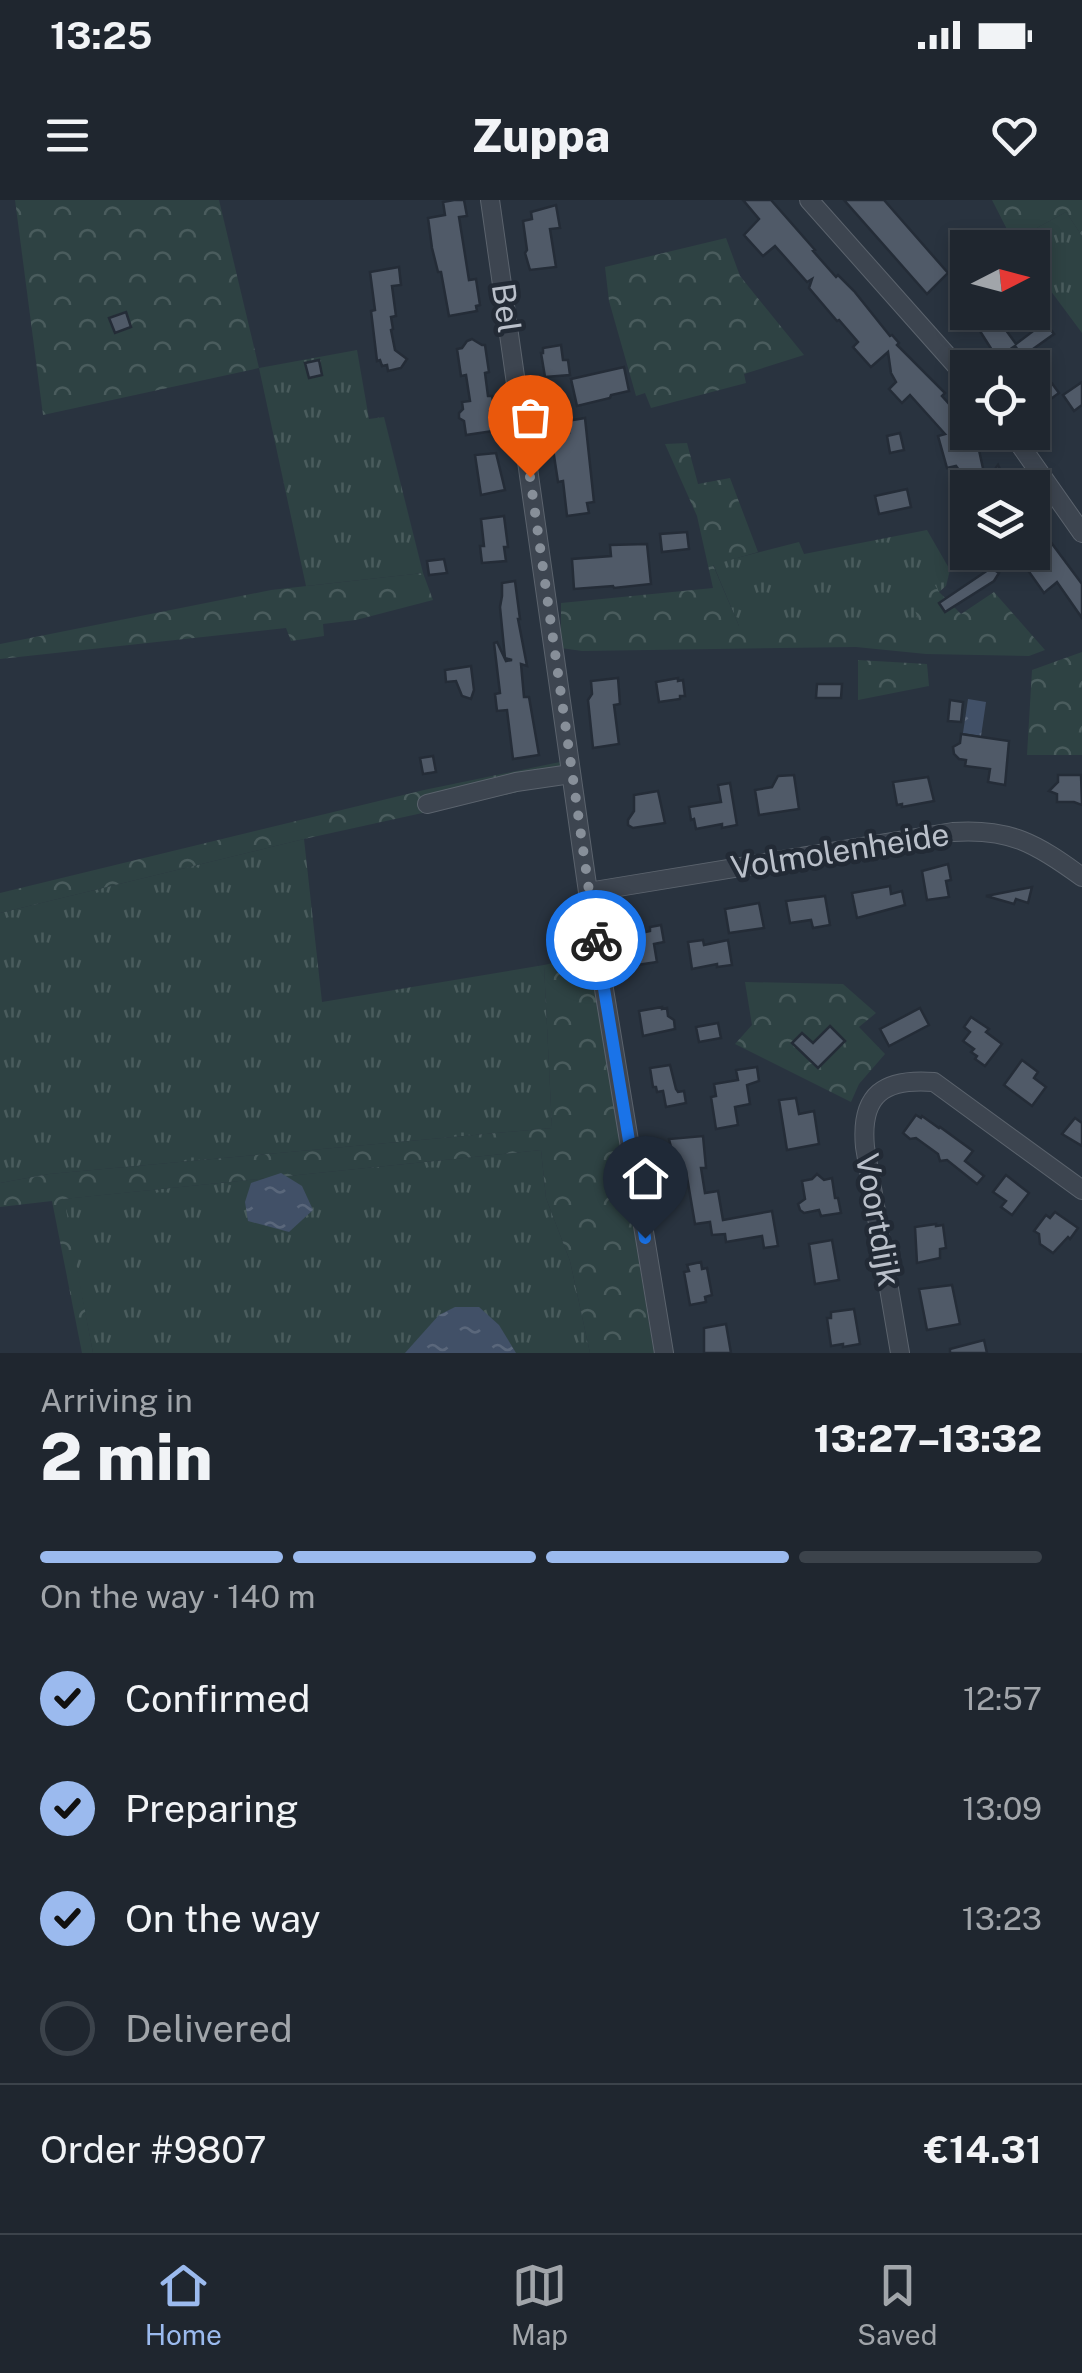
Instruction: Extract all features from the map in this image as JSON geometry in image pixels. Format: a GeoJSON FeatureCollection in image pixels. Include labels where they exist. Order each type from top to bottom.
{"type":"FeatureCollection","features":[{"type":"Feature","properties":{"kind":"street","name":"Bel"},"geometry":{"type":"LineString","coordinates":[[490,200],[588,892],[664,1353]]}},
{"type":"Feature","properties":{"kind":"street"},"geometry":{"type":"LineString","coordinates":[[809,200],[950,359]]}},
{"type":"Feature","properties":{"kind":"street"},"geometry":{"type":"LineString","coordinates":[[1024,450],[1082,534]]}},
{"type":"Feature","properties":{"kind":"street"},"geometry":{"type":"LineString","coordinates":[[427,804],[516,782],[571,774]]}},
{"type":"Feature","properties":{"kind":"street","name":"Volmolenheide"},"geometry":{"type":"LineString","coordinates":[[588,892],[977,830],[1006,835],[1045,850],[1082,877]]}},
{"type":"Feature","properties":{"kind":"street","name":"Voortdijk"},"geometry":{"type":"LineString","coordinates":[[900,1353],[864,1147],[865,1114],[875,1096],[888,1086],[910,1080],[934,1082],[1082,1190]]}},
{"type":"Feature","properties":{"kind":"green space"},"geometry":{"type":"Polygon","coordinates":[[[15,200],[219,200],[259,368],[43,415],[15,200]]]}},
{"type":"Feature","properties":{"kind":"green space"},"geometry":{"type":"Polygon","coordinates":[[[992,200],[1082,200],[1082,236],[1066,212],[1033,230],[1007,230],[992,200]]]}},
{"type":"Feature","properties":{"kind":"green space"},"geometry":{"type":"Polygon","coordinates":[[[1066,212],[1082,236],[1082,333],[1050,290],[1050,230],[1033,230],[1066,212]]]}},
{"type":"Feature","properties":{"kind":"green space"},"geometry":{"type":"Polygon","coordinates":[[[726,238],[740,276],[804,355],[744,374],[746,383],[651,408],[645,393],[636,396],[609,301],[605,267],[726,238]]]}},
{"type":"Feature","properties":{"kind":"green space"},"geometry":{"type":"Polygon","coordinates":[[[357,350],[369,419],[384,417],[423,573],[306,586],[259,368],[357,350]]]}},
{"type":"Feature","properties":{"kind":"green space"},"geometry":{"type":"Polygon","coordinates":[[[687,443],[698,484],[730,478],[758,552],[713,565],[739,626],[921,626],[909,595],[932,580],[961,614],[994,592],[1045,650],[1029,656],[926,654],[856,647],[582,651],[561,648],[561,603],[713,588],[697,516],[665,444],[687,443]]]}},
{"type":"Feature","properties":{"kind":"green space"},"geometry":{"type":"Polygon","coordinates":[[[927,530],[950,570],[946,586],[922,626],[739,626],[713,564],[799,542],[804,554],[927,530]]]}},
{"type":"Feature","properties":{"kind":"green space"},"geometry":{"type":"Polygon","coordinates":[[[423,573],[433,600],[356,620],[323,624],[324,636],[291,641],[286,628],[0,659],[0,644],[271,590],[423,573]]]}},
{"type":"Feature","properties":{"kind":"green space"},"geometry":{"type":"Polygon","coordinates":[[[1082,652],[1082,755],[1027,755],[1032,670],[1082,652]]]}},
{"type":"Feature","properties":{"kind":"green space"},"geometry":{"type":"Polygon","coordinates":[[[858,660],[927,664],[929,686],[858,700],[858,660]]]}},
{"type":"Feature","properties":{"kind":"green space"},"geometry":{"type":"Polygon","coordinates":[[[560,762],[563,782],[304,839],[0,913],[0,893],[424,790],[560,762]]]}},
{"type":"Feature","properties":{"kind":"green space"},"geometry":{"type":"Polygon","coordinates":[[[304,839],[322,1002],[544,965],[552,1128],[49,1174],[0,1183],[0,913],[304,839]]]}},
{"type":"Feature","properties":{"kind":"green space"},"geometry":{"type":"Polygon","coordinates":[[[589,955],[654,1353],[590,1353],[570,1261],[546,1198],[541,1150],[64,1199],[93,1353],[82,1353],[52,1201],[0,1207],[0,1183],[49,1174],[552,1128],[544,965],[589,955]]]}},
{"type":"Feature","properties":{"kind":"green space"},"geometry":{"type":"Polygon","coordinates":[[[745,982],[843,984],[876,1013],[859,1027],[885,1054],[859,1084],[851,1102],[735,1044],[752,1025],[745,982]]]}},
{"type":"Feature","properties":{"kind":"green space"},"geometry":{"type":"Polygon","coordinates":[[[541,1150],[546,1198],[570,1261],[590,1353],[93,1353],[63,1199],[541,1150]]]}},
{"type":"Feature","properties":{"kind":"water"},"geometry":{"type":"Polygon","coordinates":[[[968,699],[986,702],[981,736],[963,733],[968,699]]]}},
{"type":"Feature","properties":{"kind":"water"},"geometry":{"type":"Polygon","coordinates":[[[281,1173],[302,1186],[313,1210],[289,1232],[248,1221],[245,1202],[251,1183],[281,1173]]]}},
{"type":"Feature","properties":{"kind":"water"},"geometry":{"type":"Polygon","coordinates":[[[455,1307],[479,1307],[499,1325],[516,1353],[405,1353],[439,1315],[455,1307]]]}},
{"type":"Feature","properties":{"kind":"building"},"geometry":{"type":"Polygon","coordinates":[[[464,200],[467,216],[459,217],[469,280],[476,279],[480,305],[476,306],[477,311],[449,316],[428,218],[445,215],[443,202],[464,200]]]}},
{"type":"Feature","properties":{"kind":"building"},"geometry":{"type":"Polygon","coordinates":[[[743,200],[771,200],[897,345],[945,393],[942,396],[950,405],[950,450],[979,450],[983,470],[947,468],[938,436],[945,434],[910,395],[902,403],[889,389],[896,382],[888,352],[871,367],[853,347],[858,342],[809,288],[812,279],[807,282],[775,246],[763,256],[744,235],[759,219],[743,200]]]}},
{"type":"Feature","properties":{"kind":"building"},"geometry":{"type":"Polygon","coordinates":[[[844,200],[884,200],[948,273],[927,294],[844,200]]]}},
{"type":"Feature","properties":{"kind":"building"},"geometry":{"type":"Polygon","coordinates":[[[556,205],[560,228],[550,229],[556,267],[530,270],[523,221],[532,219],[531,212],[556,205]]]}},
{"type":"Feature","properties":{"kind":"building"},"geometry":{"type":"Polygon","coordinates":[[[399,267],[401,285],[392,286],[396,316],[391,317],[391,330],[395,350],[407,359],[401,368],[388,371],[387,365],[377,361],[370,272],[399,267]]]}},
{"type":"Feature","properties":{"kind":"building"},"geometry":{"type":"Polygon","coordinates":[[[126,312],[131,327],[115,333],[109,318],[126,312]]]}},
{"type":"Feature","properties":{"kind":"building"},"geometry":{"type":"Polygon","coordinates":[[[1050,329],[1054,334],[1032,350],[1018,350],[1015,346],[992,350],[979,330],[1006,330],[1016,344],[1034,330],[1050,329]]]}},
{"type":"Feature","properties":{"kind":"building"},"geometry":{"type":"Polygon","coordinates":[[[472,339],[485,345],[488,396],[492,396],[495,410],[490,411],[493,431],[466,435],[459,413],[462,402],[470,401],[457,349],[472,339]]]}},
{"type":"Feature","properties":{"kind":"building"},"geometry":{"type":"Polygon","coordinates":[[[561,345],[570,375],[545,377],[543,348],[561,345]]]}},
{"type":"Feature","properties":{"kind":"building"},"geometry":{"type":"Polygon","coordinates":[[[319,360],[322,375],[309,378],[305,363],[319,360]]]}},
{"type":"Feature","properties":{"kind":"building"},"geometry":{"type":"Polygon","coordinates":[[[624,367],[629,391],[577,406],[571,379],[624,367]]]}},
{"type":"Feature","properties":{"kind":"building"},"geometry":{"type":"Polygon","coordinates":[[[1050,381],[1059,393],[1050,400],[1050,381]]]}},
{"type":"Feature","properties":{"kind":"building"},"geometry":{"type":"Polygon","coordinates":[[[1082,382],[1082,405],[1074,411],[1063,395],[1082,382]]]}},
{"type":"Feature","properties":{"kind":"building"},"geometry":{"type":"Polygon","coordinates":[[[585,418],[594,502],[587,503],[589,513],[567,516],[551,436],[569,433],[567,421],[585,418]]]}},
{"type":"Feature","properties":{"kind":"building"},"geometry":{"type":"Polygon","coordinates":[[[900,433],[904,450],[890,453],[887,436],[900,433]]]}},
{"type":"Feature","properties":{"kind":"building"},"geometry":{"type":"Polygon","coordinates":[[[496,453],[505,490],[481,495],[475,455],[496,453]]]}},
{"type":"Feature","properties":{"kind":"building"},"geometry":{"type":"Polygon","coordinates":[[[907,489],[911,507],[879,514],[875,496],[907,489]]]}},
{"type":"Feature","properties":{"kind":"building"},"geometry":{"type":"Polygon","coordinates":[[[504,516],[506,561],[482,563],[481,519],[504,516]]]}},
{"type":"Feature","properties":{"kind":"building"},"geometry":{"type":"Polygon","coordinates":[[[687,532],[689,549],[662,552],[660,534],[687,532]]]}},
{"type":"Feature","properties":{"kind":"building"},"geometry":{"type":"Polygon","coordinates":[[[1050,541],[1082,584],[1082,618],[1057,582],[1044,593],[1028,570],[1050,570],[1050,541]]]}},
{"type":"Feature","properties":{"kind":"building"},"geometry":{"type":"Polygon","coordinates":[[[647,544],[651,584],[574,589],[572,559],[611,556],[610,545],[647,544]]]}},
{"type":"Feature","properties":{"kind":"building"},"geometry":{"type":"Polygon","coordinates":[[[444,559],[447,573],[429,575],[427,561],[444,559]]]}},
{"type":"Feature","properties":{"kind":"building"},"geometry":{"type":"Polygon","coordinates":[[[988,570],[999,573],[994,581],[945,612],[939,603],[988,570]]]}},
{"type":"Feature","properties":{"kind":"building"},"geometry":{"type":"Polygon","coordinates":[[[515,581],[527,666],[521,664],[524,697],[529,697],[539,755],[513,759],[507,710],[497,711],[495,694],[500,693],[494,643],[497,642],[506,661],[512,660],[505,658],[500,607],[502,583],[515,581]]]}},
{"type":"Feature","properties":{"kind":"building"},"geometry":{"type":"Polygon","coordinates":[[[471,666],[471,699],[462,696],[456,681],[446,682],[445,670],[471,666]]]}},
{"type":"Feature","properties":{"kind":"building"},"geometry":{"type":"Polygon","coordinates":[[[618,678],[620,704],[614,705],[619,744],[593,748],[588,700],[592,694],[591,681],[618,678]]]}},
{"type":"Feature","properties":{"kind":"building"},"geometry":{"type":"Polygon","coordinates":[[[683,680],[685,696],[659,702],[656,682],[683,680]]]}},
{"type":"Feature","properties":{"kind":"building"},"geometry":{"type":"Polygon","coordinates":[[[817,684],[842,684],[841,698],[816,698],[817,684]]]}},
{"type":"Feature","properties":{"kind":"building"},"geometry":{"type":"Polygon","coordinates":[[[950,700],[963,702],[961,722],[948,721],[950,700]]]}},
{"type":"Feature","properties":{"kind":"building"},"geometry":{"type":"Polygon","coordinates":[[[961,734],[1009,741],[1005,785],[988,782],[990,769],[965,766],[966,760],[954,754],[953,747],[960,743],[961,734]]]}},
{"type":"Feature","properties":{"kind":"building"},"geometry":{"type":"Polygon","coordinates":[[[433,756],[436,772],[423,774],[420,758],[433,756]]]}},
{"type":"Feature","properties":{"kind":"building"},"geometry":{"type":"Polygon","coordinates":[[[794,775],[799,809],[759,815],[755,790],[772,787],[778,776],[794,775]]]}},
{"type":"Feature","properties":{"kind":"building"},"geometry":{"type":"Polygon","coordinates":[[[1058,775],[1081,775],[1082,805],[1057,802],[1057,794],[1049,791],[1058,782],[1058,775]]]}},
{"type":"Feature","properties":{"kind":"building"},"geometry":{"type":"Polygon","coordinates":[[[928,777],[934,801],[897,805],[893,782],[928,777]]]}},
{"type":"Feature","properties":{"kind":"building"},"geometry":{"type":"Polygon","coordinates":[[[730,783],[737,825],[696,829],[689,807],[721,802],[718,785],[730,783]]]}},
{"type":"Feature","properties":{"kind":"building"},"geometry":{"type":"Polygon","coordinates":[[[658,791],[665,823],[633,828],[628,825],[634,811],[634,795],[658,791]]]}},
{"type":"Feature","properties":{"kind":"building"},"geometry":{"type":"Polygon","coordinates":[[[948,864],[949,897],[927,900],[922,871],[948,864]]]}},
{"type":"Feature","properties":{"kind":"building"},"geometry":{"type":"Polygon","coordinates":[[[890,886],[891,894],[902,891],[905,905],[857,918],[852,893],[890,886]]]}},
{"type":"Feature","properties":{"kind":"building"},"geometry":{"type":"Polygon","coordinates":[[[1032,887],[1028,903],[1016,899],[1014,904],[986,896],[1032,887]]]}},
{"type":"Feature","properties":{"kind":"building"},"geometry":{"type":"Polygon","coordinates":[[[825,896],[830,925],[813,928],[811,920],[790,923],[786,901],[825,896]]]}},
{"type":"Feature","properties":{"kind":"building"},"geometry":{"type":"Polygon","coordinates":[[[759,903],[764,928],[729,933],[725,909],[759,903]]]}},
{"type":"Feature","properties":{"kind":"building"},"geometry":{"type":"Polygon","coordinates":[[[661,925],[664,942],[654,944],[657,962],[637,965],[632,935],[661,925]]]}},
{"type":"Feature","properties":{"kind":"building"},"geometry":{"type":"Polygon","coordinates":[[[703,940],[704,945],[728,940],[732,965],[692,969],[688,942],[703,940]]]}},
{"type":"Feature","properties":{"kind":"building"},"geometry":{"type":"Polygon","coordinates":[[[667,1008],[675,1029],[643,1036],[639,1011],[667,1008]]]}},
{"type":"Feature","properties":{"kind":"building"},"geometry":{"type":"Polygon","coordinates":[[[920,1008],[929,1025],[889,1046],[880,1029],[920,1008]]]}},
{"type":"Feature","properties":{"kind":"building"},"geometry":{"type":"Polygon","coordinates":[[[971,1017],[1002,1044],[985,1066],[963,1041],[970,1032],[964,1027],[971,1017]]]}},
{"type":"Feature","properties":{"kind":"building"},"geometry":{"type":"Polygon","coordinates":[[[718,1023],[721,1038],[699,1042],[696,1027],[718,1023]]]}},
{"type":"Feature","properties":{"kind":"building"},"geometry":{"type":"Polygon","coordinates":[[[830,1026],[845,1041],[818,1068],[792,1043],[802,1033],[813,1043],[830,1026]]]}},
{"type":"Feature","properties":{"kind":"building"},"geometry":{"type":"Polygon","coordinates":[[[1022,1060],[1038,1072],[1034,1078],[1046,1087],[1032,1106],[1004,1085],[1022,1060]]]}},
{"type":"Feature","properties":{"kind":"building"},"geometry":{"type":"Polygon","coordinates":[[[670,1065],[676,1089],[684,1091],[686,1103],[666,1107],[663,1091],[657,1092],[653,1087],[650,1068],[670,1065]]]}},
{"type":"Feature","properties":{"kind":"building"},"geometry":{"type":"Polygon","coordinates":[[[757,1067],[759,1081],[747,1085],[750,1104],[735,1107],[738,1125],[716,1129],[711,1097],[716,1096],[714,1084],[738,1080],[736,1070],[757,1067]]]}},
{"type":"Feature","properties":{"kind":"building"},"geometry":{"type":"Polygon","coordinates":[[[796,1098],[799,1114],[814,1111],[819,1144],[787,1150],[779,1100],[796,1098]]]}},
{"type":"Feature","properties":{"kind":"building"},"geometry":{"type":"Polygon","coordinates":[[[916,1115],[973,1151],[965,1161],[984,1176],[977,1184],[947,1160],[940,1161],[938,1154],[916,1138],[910,1139],[903,1133],[916,1115]]]}},
{"type":"Feature","properties":{"kind":"building"},"geometry":{"type":"Polygon","coordinates":[[[1075,1118],[1082,1123],[1082,1146],[1062,1134],[1075,1118]]]}},
{"type":"Feature","properties":{"kind":"building"},"geometry":{"type":"Polygon","coordinates":[[[703,1136],[706,1168],[701,1168],[705,1193],[718,1191],[723,1220],[772,1211],[778,1246],[764,1248],[762,1236],[726,1242],[725,1234],[712,1235],[710,1222],[695,1224],[686,1171],[677,1172],[669,1139],[703,1136]]]}},
{"type":"Feature","properties":{"kind":"building"},"geometry":{"type":"Polygon","coordinates":[[[817,1174],[824,1180],[832,1178],[841,1213],[821,1216],[819,1210],[800,1210],[798,1204],[805,1199],[802,1181],[817,1174]]]}},
{"type":"Feature","properties":{"kind":"building"},"geometry":{"type":"Polygon","coordinates":[[[1006,1175],[1029,1193],[1012,1215],[1001,1207],[1006,1201],[993,1192],[1006,1175]]]}},
{"type":"Feature","properties":{"kind":"building"},"geometry":{"type":"Polygon","coordinates":[[[1055,1212],[1078,1228],[1053,1253],[1040,1244],[1039,1234],[1034,1231],[1046,1215],[1050,1218],[1055,1212]]]}},
{"type":"Feature","properties":{"kind":"building"},"geometry":{"type":"Polygon","coordinates":[[[943,1225],[946,1248],[940,1249],[940,1258],[917,1263],[915,1227],[943,1225]]]}},
{"type":"Feature","properties":{"kind":"building"},"geometry":{"type":"Polygon","coordinates":[[[832,1240],[839,1280],[815,1284],[809,1244],[832,1240]]]}},
{"type":"Feature","properties":{"kind":"building"},"geometry":{"type":"Polygon","coordinates":[[[701,1262],[702,1269],[707,1268],[712,1295],[705,1297],[706,1302],[690,1305],[684,1272],[689,1271],[687,1265],[701,1262]]]}},
{"type":"Feature","properties":{"kind":"building"},"geometry":{"type":"Polygon","coordinates":[[[952,1285],[960,1324],[927,1330],[919,1289],[952,1285]]]}},
{"type":"Feature","properties":{"kind":"building"},"geometry":{"type":"Polygon","coordinates":[[[854,1309],[860,1344],[831,1346],[827,1318],[831,1318],[831,1312],[854,1309]]]}},
{"type":"Feature","properties":{"kind":"building"},"geometry":{"type":"Polygon","coordinates":[[[726,1324],[731,1353],[704,1353],[704,1328],[726,1324]]]}},
{"type":"Feature","properties":{"kind":"building"},"geometry":{"type":"Polygon","coordinates":[[[984,1340],[987,1353],[950,1353],[950,1349],[984,1340]]]}},
{"type":"Feature","properties":{"kind":"way so far"},"geometry":{"type":"LineString","coordinates":[[530,477],[596,940]]}},
{"type":"Feature","properties":{"kind":"route"},"geometry":{"type":"LineString","coordinates":[[596,940],[645,1238]]}}]}
